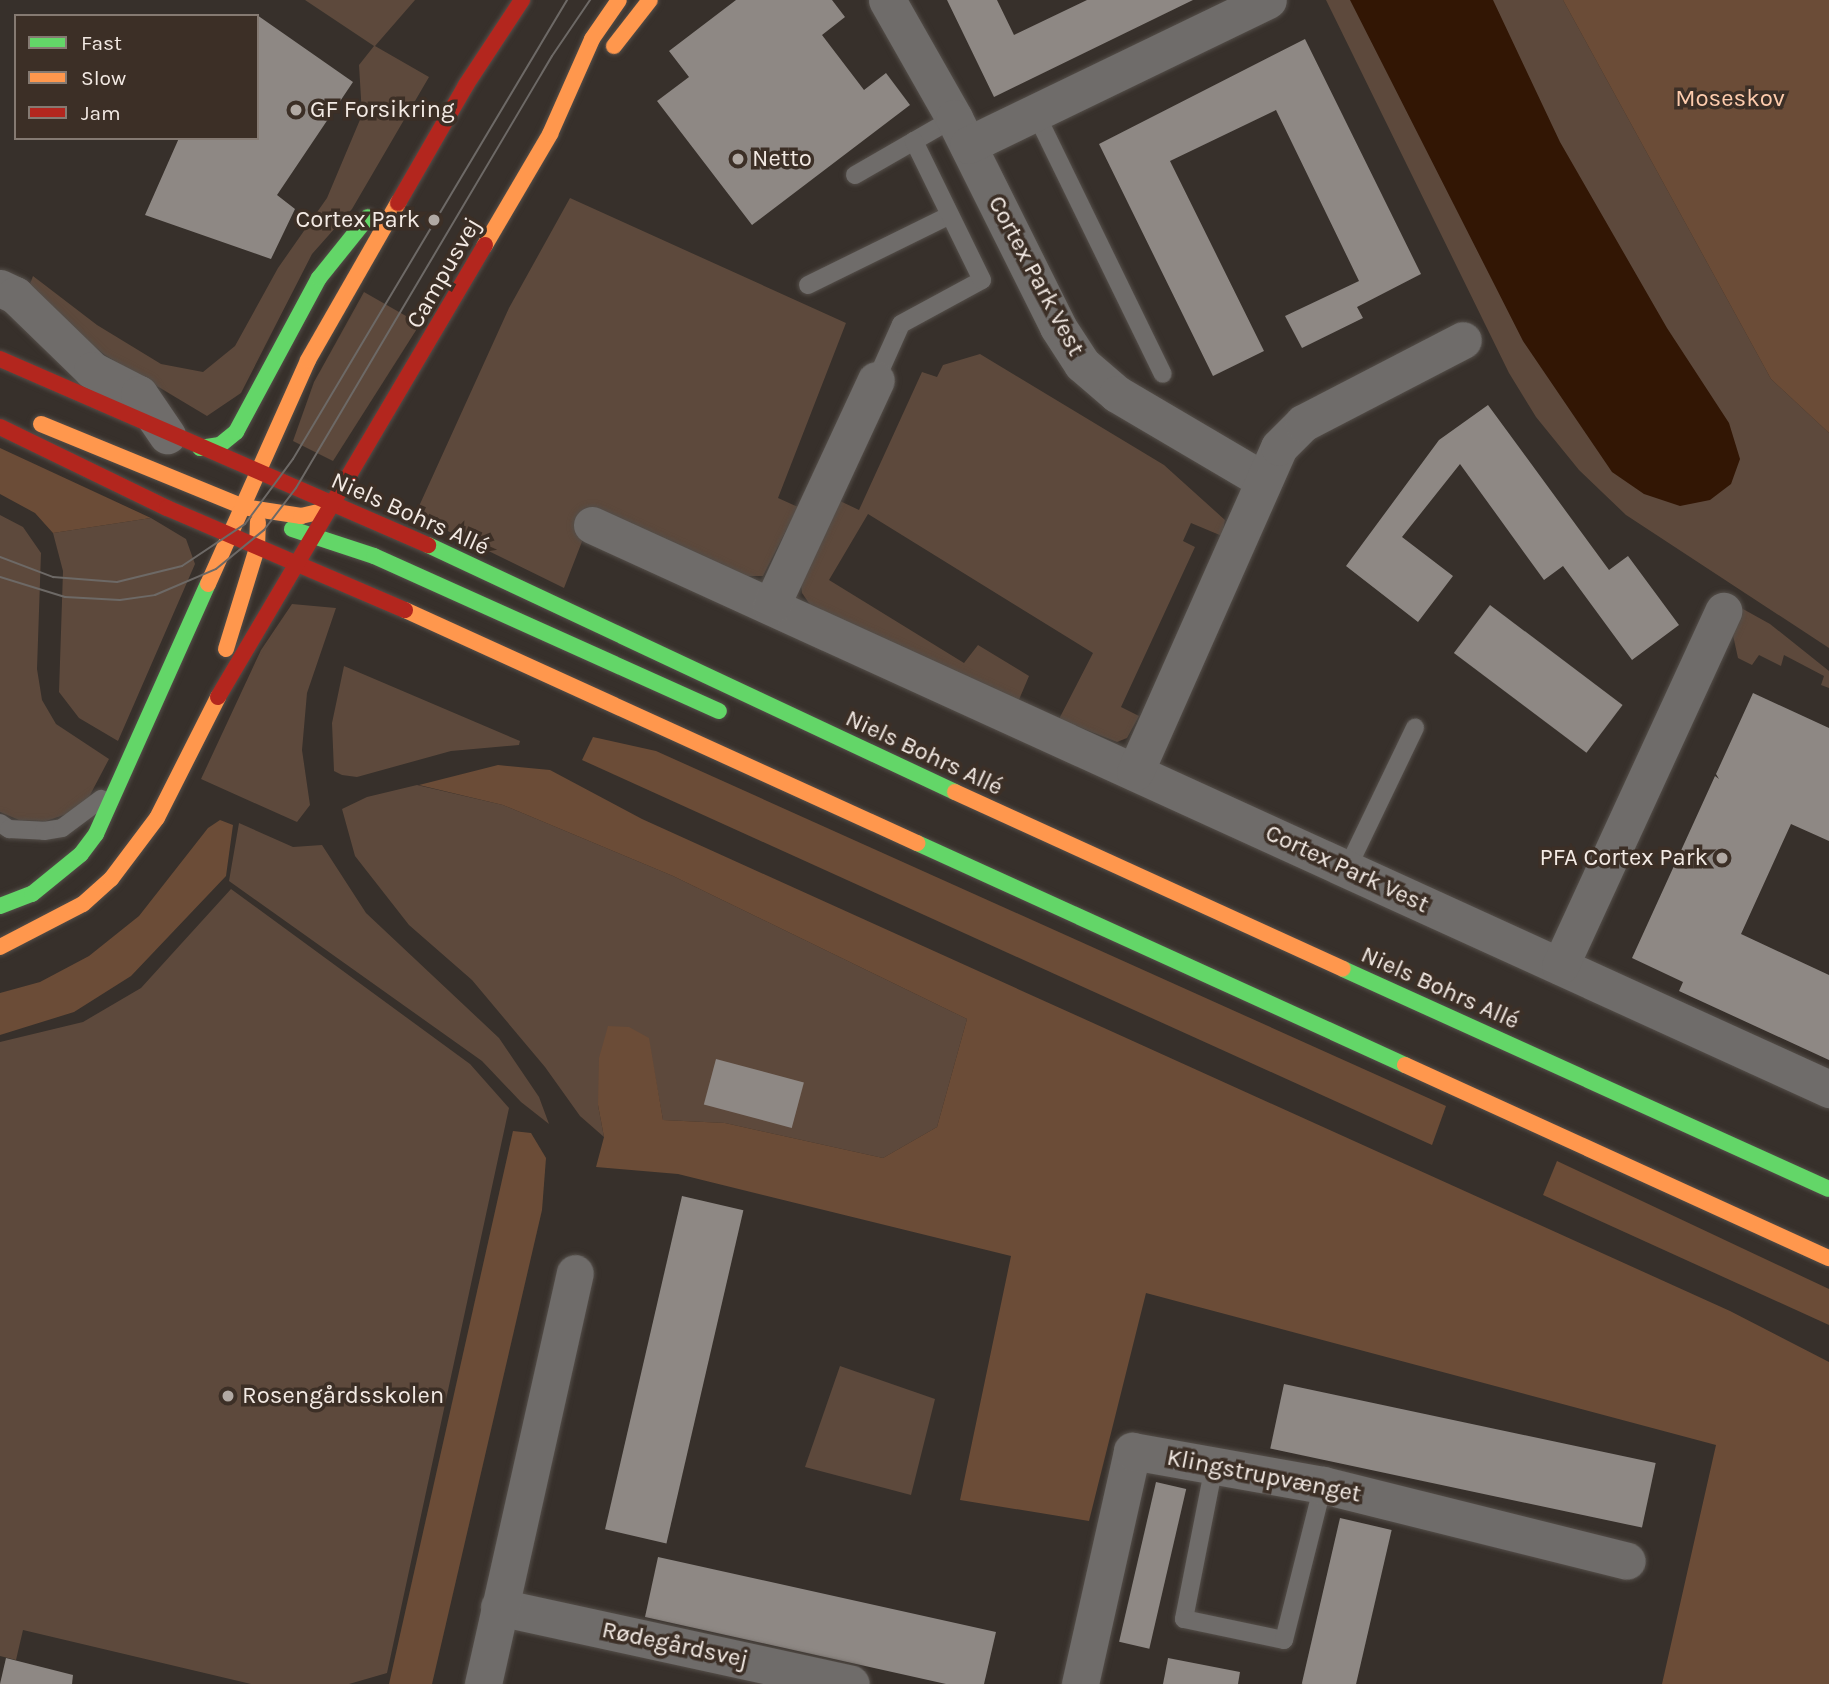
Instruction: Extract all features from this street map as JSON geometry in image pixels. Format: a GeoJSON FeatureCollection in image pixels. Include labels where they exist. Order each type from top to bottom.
{"type":"FeatureCollection","features":[{"type":"Feature","properties":{"kind":"street"},"geometry":{"type":"LineString","coordinates":[[200,727],[255,544],[250,509],[255,478],[308,360],[428,150],[522,0]]}},
{"type":"Feature","properties":{"kind":"street","name":"Campusvej"},"geometry":{"type":"LineString","coordinates":[[296,564],[556,124],[592,39],[620,0]]}},
{"type":"Feature","properties":{"kind":"street"},"geometry":{"type":"LineString","coordinates":[[556,124],[650,0]]}},
{"type":"Feature","properties":{"kind":"street"},"geometry":{"type":"LineString","coordinates":[[961,132],[1036,114],[1268,0]]}},
{"type":"Feature","properties":{"kind":"street","name":"Cortex Park Vest"},"geometry":{"type":"LineString","coordinates":[[886,7],[961,132],[1047,307],[1082,364],[1117,394],[1263,480]]}},
{"type":"Feature","properties":{"kind":"street"},"geometry":{"type":"LineString","coordinates":[[0,288],[15,295],[92,370],[139,394],[184,441],[220,445],[236,432],[319,278],[428,150]]}},
{"type":"Feature","properties":{"kind":"street"},"geometry":{"type":"LineString","coordinates":[[1135,772],[1279,447],[1303,422],[1463,340]]}},
{"type":"Feature","properties":{"kind":"street","name":"Niels Bohrs Allé"},"geometry":{"type":"LineString","coordinates":[[0,359],[235,462],[255,478],[333,504],[1069,845],[1829,1189]]}},
{"type":"Feature","properties":{"kind":"street"},"geometry":{"type":"LineString","coordinates":[[771,606],[876,380]]}},
{"type":"Feature","properties":{"kind":"street"},"geometry":{"type":"LineString","coordinates":[[13,413],[105,446],[250,509],[301,516],[318,514],[333,504]]}},
{"type":"Feature","properties":{"kind":"street"},"geometry":{"type":"LineString","coordinates":[[0,427],[230,537],[255,544],[1829,1258]]}},
{"type":"Feature","properties":{"kind":"street"},"geometry":{"type":"LineString","coordinates":[[0,906],[32,894],[81,854],[107,813],[121,775],[230,537],[250,509]]}},
{"type":"Feature","properties":{"kind":"street","name":"Cortex Park Vest"},"geometry":{"type":"LineString","coordinates":[[592,525],[1829,1089]]}},
{"type":"Feature","properties":{"kind":"street"},"geometry":{"type":"LineString","coordinates":[[202,600],[255,544],[286,529],[315,534],[730,716]]}},
{"type":"Feature","properties":{"kind":"street"},"geometry":{"type":"LineString","coordinates":[[0,947],[54,923],[111,879],[158,818],[200,727],[296,564]]}},
{"type":"Feature","properties":{"kind":"street"},"geometry":{"type":"LineString","coordinates":[[1560,966],[1723,611]]}},
{"type":"Feature","properties":{"kind":"street"},"geometry":{"type":"LineString","coordinates":[[1010,837],[1069,845]]}},
{"type":"Feature","properties":{"kind":"street"},"geometry":{"type":"LineString","coordinates":[[483,1684],[575,1273]]}},
{"type":"Feature","properties":{"kind":"street","name":"Klingstrupvænget"},"geometry":{"type":"LineString","coordinates":[[1080,1684],[1132,1451],[1323,1485],[1627,1562]]}},
{"type":"Feature","properties":{"kind":"street","name":"Rødegårdsvej"},"geometry":{"type":"LineString","coordinates":[[499,1607],[851,1684]]}},
{"type":"Feature","properties":{"kind":"lane"},"geometry":{"type":"LineString","coordinates":[[1036,114],[1163,374]]}},
{"type":"Feature","properties":{"kind":"lane"},"geometry":{"type":"LineString","coordinates":[[855,175],[914,141],[961,132]]}},
{"type":"Feature","properties":{"kind":"lane"},"geometry":{"type":"LineString","coordinates":[[876,380],[901,324],[982,280],[914,141]]}},
{"type":"Feature","properties":{"kind":"lane"},"geometry":{"type":"LineString","coordinates":[[808,285],[950,215]]}},
{"type":"Feature","properties":{"kind":"lane"},"geometry":{"type":"LineString","coordinates":[[1348,869],[1415,729]]}},
{"type":"Feature","properties":{"kind":"lane"},"geometry":{"type":"LineString","coordinates":[[0,823],[33,831],[62,828],[96,804],[121,775]]}},
{"type":"Feature","properties":{"kind":"lane"},"geometry":{"type":"LineString","coordinates":[[1214,1466],[1184,1619],[1284,1640],[1323,1485]]}},
{"type":"Feature","properties":{"kind":"shaded area"},"geometry":{"type":"Polygon","coordinates":[[[305,0],[415,0],[375,46],[429,77],[352,209],[312,254],[241,393],[207,416],[105,355],[77,333],[30,284],[33,276],[97,325],[161,364],[203,372],[235,346],[278,268],[327,198],[362,115],[359,65],[374,46],[305,0]]]}},
{"type":"Feature","properties":{"kind":"shaded area"},"geometry":{"type":"Polygon","coordinates":[[[1326,0],[1563,0],[1771,379],[1829,433],[1829,648],[1626,515],[1579,470],[1536,417],[1509,373],[1326,0]]]}},
{"type":"Feature","properties":{"kind":"shaded area"},"geometry":{"type":"Polygon","coordinates":[[[1350,0],[1493,0],[1560,142],[1667,328],[1729,423],[1740,459],[1731,484],[1710,500],[1680,506],[1644,494],[1612,472],[1523,341],[1350,0]]]}},
{"type":"Feature","properties":{"kind":"shaded area"},"geometry":{"type":"Polygon","coordinates":[[[570,198],[846,323],[778,498],[798,507],[763,576],[736,576],[583,539],[564,588],[415,515],[509,308],[570,198]]]}},
{"type":"Feature","properties":{"kind":"shaded area"},"geometry":{"type":"Polygon","coordinates":[[[364,292],[420,324],[333,461],[293,441],[314,382],[364,292]]]}},
{"type":"Feature","properties":{"kind":"shaded area"},"geometry":{"type":"Polygon","coordinates":[[[980,354],[1164,465],[1225,520],[1222,536],[1191,523],[1183,541],[1195,547],[1121,707],[1139,716],[1127,738],[1117,742],[1059,719],[1093,653],[868,514],[829,580],[964,663],[978,645],[1029,676],[1018,702],[813,609],[802,593],[801,584],[838,500],[859,510],[922,372],[937,377],[943,365],[980,354]]]}},
{"type":"Feature","properties":{"kind":"shaded area"},"geometry":{"type":"Polygon","coordinates":[[[0,515],[23,527],[41,553],[37,669],[42,700],[56,724],[109,759],[89,797],[70,813],[46,821],[19,820],[0,812],[0,515]]]}},
{"type":"Feature","properties":{"kind":"shaded area"},"geometry":{"type":"Polygon","coordinates":[[[151,518],[186,539],[195,564],[118,741],[79,718],[59,692],[63,571],[53,533],[151,518]]]}},
{"type":"Feature","properties":{"kind":"shaded area"},"geometry":{"type":"Polygon","coordinates":[[[1725,599],[1770,624],[1829,671],[1829,688],[1821,685],[1824,676],[1784,655],[1781,666],[1759,655],[1752,665],[1738,658],[1725,599]]]}},
{"type":"Feature","properties":{"kind":"shaded area"},"geometry":{"type":"Polygon","coordinates":[[[292,604],[336,608],[307,693],[302,750],[310,805],[297,822],[201,779],[261,650],[292,604]]]}},
{"type":"Feature","properties":{"kind":"shaded area"},"geometry":{"type":"Polygon","coordinates":[[[344,666],[520,741],[519,745],[451,751],[357,777],[342,775],[334,771],[332,723],[344,666]]]}},
{"type":"Feature","properties":{"kind":"shaded area"},"geometry":{"type":"Polygon","coordinates":[[[417,785],[503,805],[673,876],[967,1019],[937,1127],[883,1158],[725,1123],[663,1120],[648,1038],[598,1105],[604,1137],[580,1116],[545,1067],[472,980],[409,925],[355,856],[342,809],[367,797],[417,785]]]}},
{"type":"Feature","properties":{"kind":"shaded area"},"geometry":{"type":"Polygon","coordinates":[[[239,823],[293,847],[322,845],[366,913],[499,1038],[539,1097],[549,1124],[521,1102],[482,1061],[229,881],[239,823]]]}},
{"type":"Feature","properties":{"kind":"shaded area","name":"Rosengårdsskolen"},"geometry":{"type":"Polygon","coordinates":[[[231,889],[470,1064],[509,1108],[387,1673],[349,1684],[251,1684],[23,1630],[16,1660],[0,1656],[0,1042],[83,1022],[141,988],[231,889]]]}},
{"type":"Feature","properties":{"kind":"shaded area"},"geometry":{"type":"Polygon","coordinates":[[[840,1366],[935,1399],[911,1495],[805,1467],[840,1366]]]}},
{"type":"Feature","properties":{"kind":"green space","name":"Moseskov"},"geometry":{"type":"Polygon","coordinates":[[[1563,0],[1829,0],[1829,433],[1771,379],[1563,0]]]}},
{"type":"Feature","properties":{"kind":"green space"},"geometry":{"type":"Polygon","coordinates":[[[0,448],[151,518],[53,533],[35,513],[0,494],[0,448]]]}},
{"type":"Feature","properties":{"kind":"green space"},"geometry":{"type":"Polygon","coordinates":[[[593,737],[656,751],[1446,1106],[1432,1145],[582,760],[593,737]]]}},
{"type":"Feature","properties":{"kind":"green space"},"geometry":{"type":"Polygon","coordinates":[[[498,765],[550,770],[642,819],[1730,1311],[1829,1362],[1829,1684],[1662,1684],[1716,1445],[1146,1293],[1089,1521],[960,1500],[1011,1256],[678,1174],[596,1167],[604,1137],[598,1105],[599,1058],[608,1026],[629,1027],[649,1038],[663,1120],[725,1123],[883,1158],[937,1127],[967,1019],[673,876],[503,805],[419,785],[498,765]]]}},
{"type":"Feature","properties":{"kind":"green space"},"geometry":{"type":"Polygon","coordinates":[[[220,820],[233,825],[226,876],[131,976],[74,1012],[0,1035],[0,993],[40,982],[89,956],[139,916],[208,828],[220,820]]]}},
{"type":"Feature","properties":{"kind":"green space"},"geometry":{"type":"Polygon","coordinates":[[[513,1131],[531,1133],[546,1158],[542,1210],[432,1684],[389,1684],[513,1131]]]}},
{"type":"Feature","properties":{"kind":"green space"},"geometry":{"type":"Polygon","coordinates":[[[1557,1161],[1829,1289],[1829,1325],[1543,1195],[1557,1161]]]}},
{"type":"Feature","properties":{"kind":"building"},"geometry":{"type":"Polygon","coordinates":[[[736,0],[832,0],[845,17],[822,35],[864,90],[886,73],[910,105],[752,225],[657,101],[689,77],[669,51],[736,0]]]}},
{"type":"Feature","properties":{"kind":"building"},"geometry":{"type":"Polygon","coordinates":[[[947,0],[997,0],[1014,35],[1087,0],[1193,0],[994,97],[947,0]]]}},
{"type":"Feature","properties":{"kind":"building","name":"GF Forsikring"},"geometry":{"type":"Polygon","coordinates":[[[259,16],[353,82],[277,195],[295,209],[271,259],[145,215],[178,140],[259,140],[259,16]]]}},
{"type":"Feature","properties":{"kind":"building"},"geometry":{"type":"Polygon","coordinates":[[[1305,39],[1421,274],[1357,307],[1363,318],[1302,348],[1285,316],[1359,281],[1276,110],[1170,161],[1264,351],[1213,376],[1099,144],[1305,39]]]}},
{"type":"Feature","properties":{"kind":"building"},"geometry":{"type":"Polygon","coordinates":[[[1488,405],[1609,570],[1628,556],[1679,625],[1632,660],[1563,566],[1544,580],[1460,464],[1402,537],[1453,576],[1418,622],[1346,566],[1439,440],[1488,405]]]}},
{"type":"Feature","properties":{"kind":"building"},"geometry":{"type":"Polygon","coordinates":[[[1490,605],[1623,705],[1586,753],[1454,653],[1490,605]]]}},
{"type":"Feature","properties":{"kind":"building"},"geometry":{"type":"Polygon","coordinates":[[[1753,693],[1829,728],[1829,841],[1791,824],[1741,934],[1829,975],[1829,1060],[1679,991],[1683,982],[1632,958],[1715,776],[1719,779],[1716,774],[1753,693]]]}},
{"type":"Feature","properties":{"kind":"building"},"geometry":{"type":"Polygon","coordinates":[[[716,1059],[804,1083],[792,1128],[704,1104],[716,1059]]]}},
{"type":"Feature","properties":{"kind":"building"},"geometry":{"type":"Polygon","coordinates":[[[682,1196],[743,1210],[666,1543],[605,1529],[682,1196]]]}},
{"type":"Feature","properties":{"kind":"building"},"geometry":{"type":"Polygon","coordinates":[[[1284,1384],[1656,1463],[1642,1528],[1270,1449],[1284,1384]]]}},
{"type":"Feature","properties":{"kind":"building"},"geometry":{"type":"Polygon","coordinates":[[[1156,1482],[1186,1489],[1149,1649],[1119,1642],[1156,1482]]]}},
{"type":"Feature","properties":{"kind":"building"},"geometry":{"type":"Polygon","coordinates":[[[1340,1518],[1392,1530],[1356,1684],[1302,1684],[1340,1518]]]}},
{"type":"Feature","properties":{"kind":"building"},"geometry":{"type":"Polygon","coordinates":[[[658,1557],[996,1632],[984,1684],[946,1684],[645,1617],[658,1557]]]}},
{"type":"Feature","properties":{"kind":"building"},"geometry":{"type":"Polygon","coordinates":[[[6,1658],[73,1675],[72,1684],[0,1684],[6,1658]]]}},
{"type":"Feature","properties":{"kind":"building"},"geometry":{"type":"Polygon","coordinates":[[[1168,1658],[1240,1672],[1238,1684],[1163,1684],[1168,1658]]]}},
{"type":"Feature","properties":{"kind":"tram line"},"geometry":{"type":"LineString","coordinates":[[0,557],[53,577],[117,582],[182,566],[245,524],[293,459],[567,0]]}},
{"type":"Feature","properties":{"kind":"tram line"},"geometry":{"type":"LineString","coordinates":[[0,577],[65,597],[120,600],[155,595],[216,569],[264,530],[296,488],[552,56],[590,0]]}},
{"type":"Feature","properties":{"kind":"traffic: fast"},"geometry":{"type":"LineString","coordinates":[[200,448],[220,445],[236,432],[319,278],[368,217]]}},
{"type":"Feature","properties":{"kind":"traffic: fast"},"geometry":{"type":"LineString","coordinates":[[292,529],[374,556],[719,711]]}},
{"type":"Feature","properties":{"kind":"traffic: fast"},"geometry":{"type":"LineString","coordinates":[[428,545],[955,792]]}},
{"type":"Feature","properties":{"kind":"traffic: fast"},"geometry":{"type":"LineString","coordinates":[[0,906],[32,894],[81,854],[96,834],[208,584]]}},
{"type":"Feature","properties":{"kind":"traffic: fast"},"geometry":{"type":"LineString","coordinates":[[917,843],[1405,1065]]}},
{"type":"Feature","properties":{"kind":"traffic: fast"},"geometry":{"type":"LineString","coordinates":[[1343,969],[1829,1189]]}},
{"type":"Feature","properties":{"kind":"traffic: slow"},"geometry":{"type":"LineString","coordinates":[[485,245],[550,134],[592,39],[619,0]]}},
{"type":"Feature","properties":{"kind":"traffic: slow"},"geometry":{"type":"LineString","coordinates":[[614,46],[650,0]]}},
{"type":"Feature","properties":{"kind":"traffic: slow"},"geometry":{"type":"LineString","coordinates":[[208,584],[308,360],[398,203]]}},
{"type":"Feature","properties":{"kind":"traffic: slow"},"geometry":{"type":"LineString","coordinates":[[41,424],[243,507],[301,516],[323,511]]}},
{"type":"Feature","properties":{"kind":"traffic: slow"},"geometry":{"type":"LineString","coordinates":[[226,649],[257,548],[258,522]]}},
{"type":"Feature","properties":{"kind":"traffic: slow"},"geometry":{"type":"LineString","coordinates":[[405,610],[917,843]]}},
{"type":"Feature","properties":{"kind":"traffic: slow"},"geometry":{"type":"LineString","coordinates":[[0,947],[83,904],[111,879],[157,818],[218,697]]}},
{"type":"Feature","properties":{"kind":"traffic: slow"},"geometry":{"type":"LineString","coordinates":[[955,792],[1343,969]]}},
{"type":"Feature","properties":{"kind":"traffic: slow"},"geometry":{"type":"LineString","coordinates":[[1405,1065],[1829,1258]]}},
{"type":"Feature","properties":{"kind":"traffic: jam"},"geometry":{"type":"LineString","coordinates":[[398,203],[466,85],[522,0]]}},
{"type":"Feature","properties":{"kind":"traffic: jam"},"geometry":{"type":"LineString","coordinates":[[218,697],[485,245]]}},
{"type":"Feature","properties":{"kind":"traffic: jam"},"geometry":{"type":"LineString","coordinates":[[0,359],[428,545]]}},
{"type":"Feature","properties":{"kind":"traffic: jam"},"geometry":{"type":"LineString","coordinates":[[0,427],[167,508],[405,610]]}},
{"type":"Feature","properties":{"kind":"place","name":"GF Forsikring"},"geometry":{"type":"Point","coordinates":[296,110]}},
{"type":"Feature","properties":{"kind":"place","name":"Netto"},"geometry":{"type":"Point","coordinates":[738,159]}},
{"type":"Feature","properties":{"kind":"place","name":"Cortex Park"},"geometry":{"type":"Point","coordinates":[434,220]}},
{"type":"Feature","properties":{"kind":"place","name":"PFA Cortex Park"},"geometry":{"type":"Point","coordinates":[1722,858]}},
{"type":"Feature","properties":{"kind":"place","name":"Rosengårdsskolen"},"geometry":{"type":"Point","coordinates":[228,1396]}}]}
